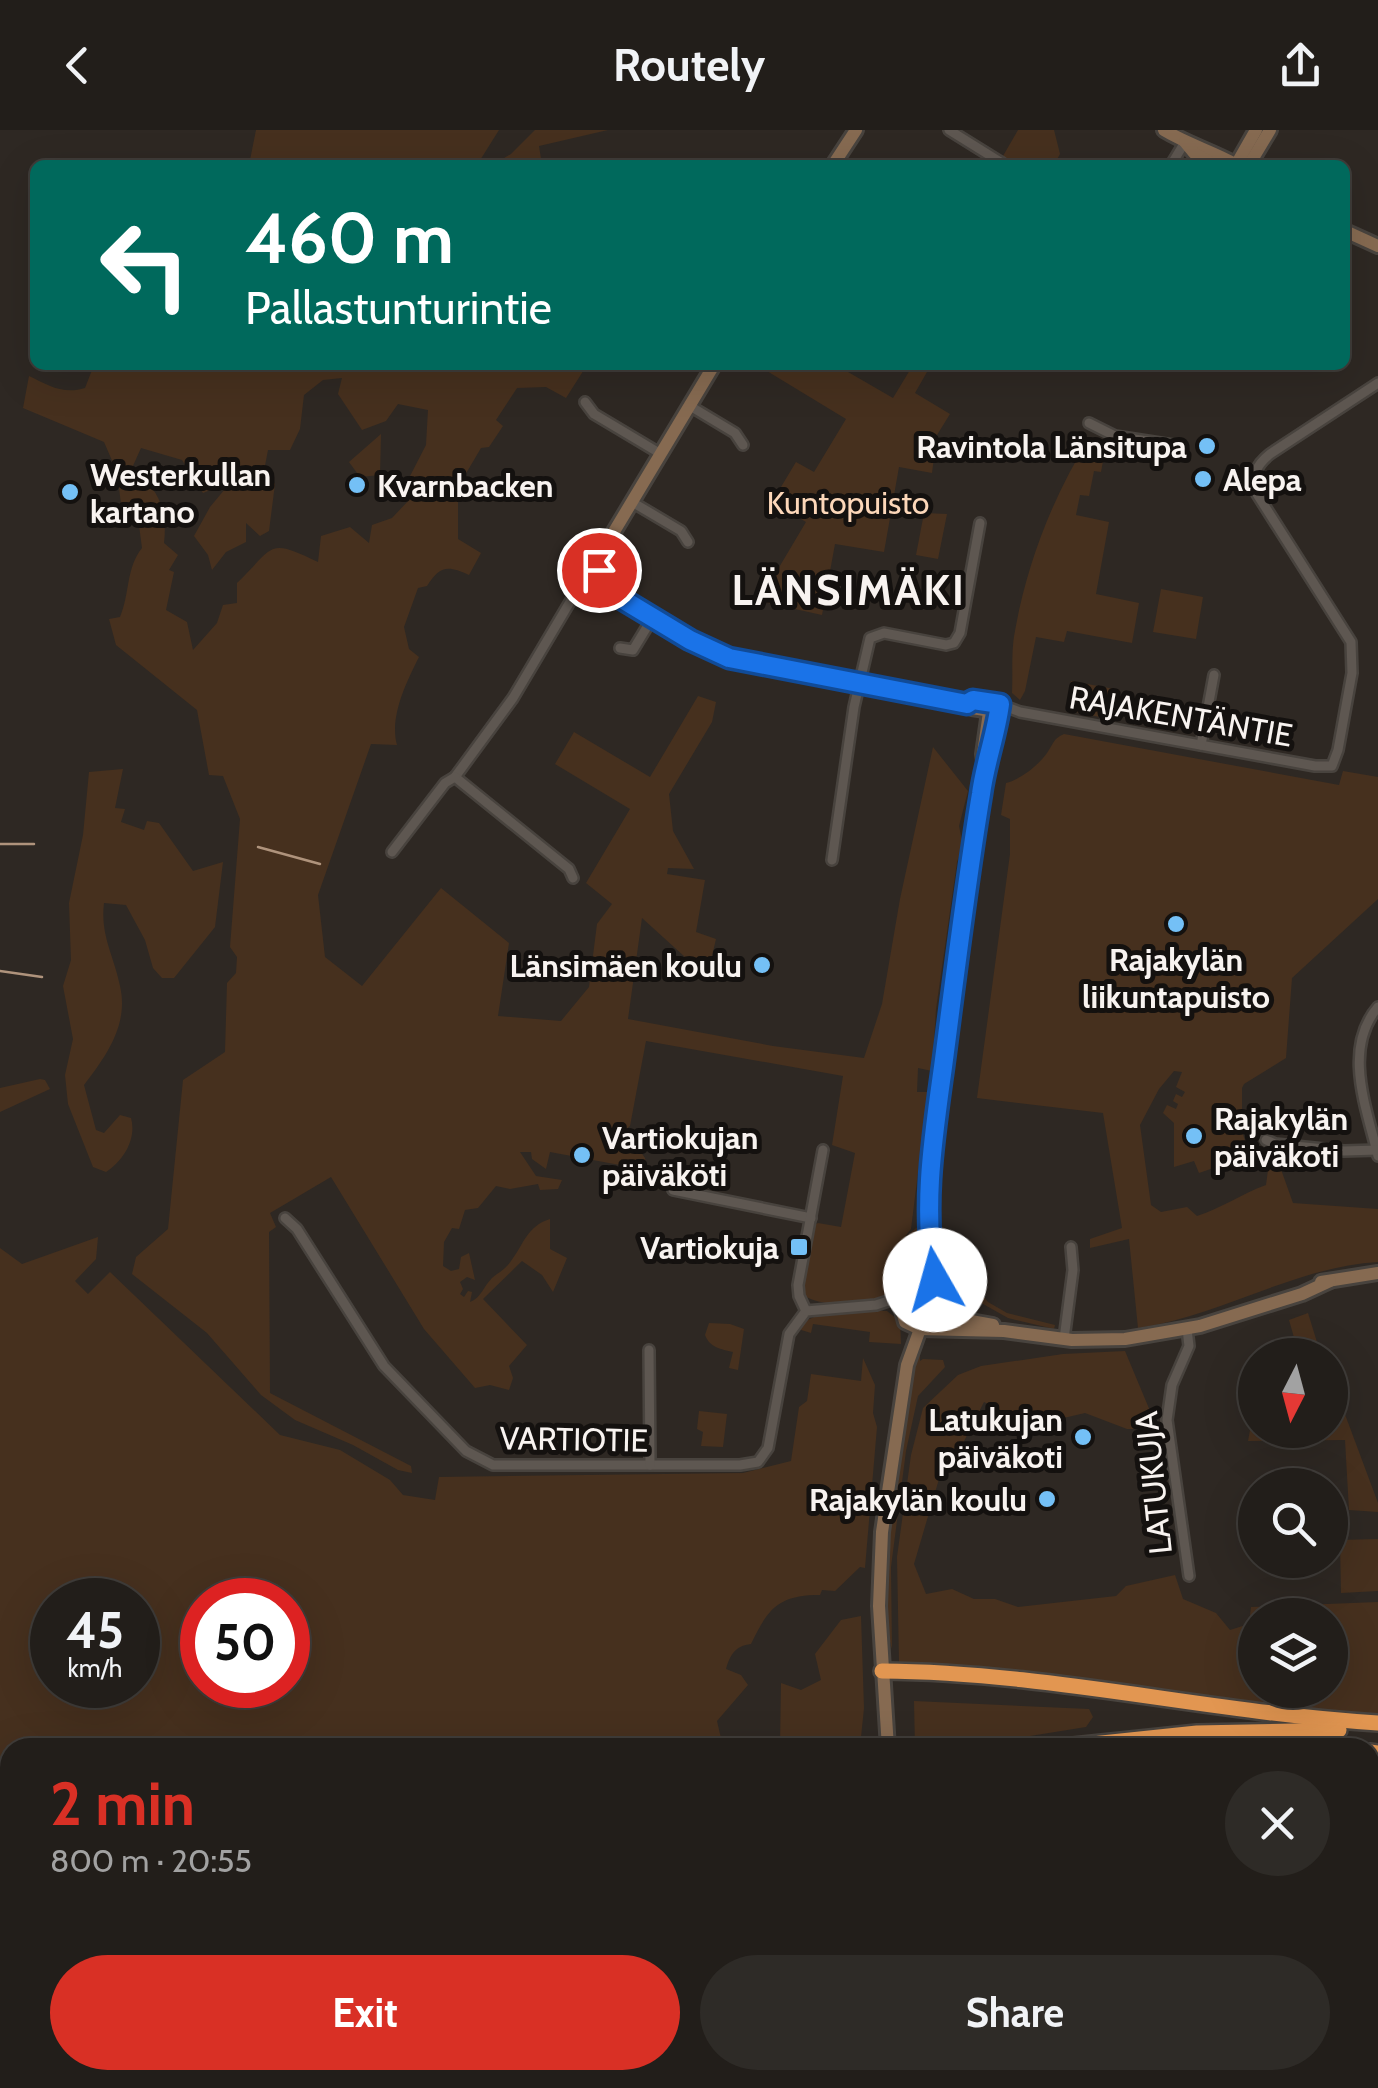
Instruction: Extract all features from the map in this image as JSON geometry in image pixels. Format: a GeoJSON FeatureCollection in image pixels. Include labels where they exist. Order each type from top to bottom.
{"type":"FeatureCollection","features":[{"type":"Feature","properties":{"kind":"highway"},"geometry":{"type":"LineString","coordinates":[[882,1671],[1010,1676],[1231,1709],[1378,1723]]}},
{"type":"Feature","properties":{"kind":"highway"},"geometry":{"type":"LineString","coordinates":[[1149,1738],[1197,1733],[1378,1732]]}},
{"type":"Feature","properties":{"kind":"main road"},"geometry":{"type":"LineString","coordinates":[[836,160],[856,130]]}},
{"type":"Feature","properties":{"kind":"main road"},"geometry":{"type":"LineString","coordinates":[[1164,130],[1206,160]]}},
{"type":"Feature","properties":{"kind":"main road"},"geometry":{"type":"LineString","coordinates":[[1240,160],[1256,130]]}},
{"type":"Feature","properties":{"kind":"main road"},"geometry":{"type":"LineString","coordinates":[[1253,160],[1270,130]]}},
{"type":"Feature","properties":{"kind":"main road"},"geometry":{"type":"LineString","coordinates":[[1185,142],[1199,144],[1228,160]]}},
{"type":"Feature","properties":{"kind":"main road"},"geometry":{"type":"LineString","coordinates":[[1350,232],[1378,246]]}},
{"type":"Feature","properties":{"kind":"main road"},"geometry":{"type":"LineString","coordinates":[[711,370],[601,556],[600,576],[612,592],[690,640],[732,659],[967,704],[973,700],[994,708],[992,754],[984,768],[930,1164],[928,1224],[939,1319],[925,1328],[908,1366]]}},
{"type":"Feature","properties":{"kind":"main road"},"geometry":{"type":"LineString","coordinates":[[887,1738],[879,1606],[882,1532],[908,1366],[903,1317],[928,1224]]}},
{"type":"Feature","properties":{"kind":"main road"},"geometry":{"type":"LineString","coordinates":[[903,1317],[925,1328],[1064,1339],[1125,1339],[1187,1330],[1292,1295],[1300,1288],[1376,1275]]}},
{"type":"Feature","properties":{"kind":"main road"},"geometry":{"type":"LineString","coordinates":[[912,1292],[928,1290],[954,1318],[995,1326],[1004,1332]]}},
{"type":"Feature","properties":{"kind":"street"},"geometry":{"type":"LineString","coordinates":[[949,130],[988,160]]}},
{"type":"Feature","properties":{"kind":"street"},"geometry":{"type":"LineString","coordinates":[[1174,160],[1185,142]]}},
{"type":"Feature","properties":{"kind":"street","name":"RAJAKENTÄNTIE"},"geometry":{"type":"LineString","coordinates":[[994,708],[1332,766],[1352,673],[1351,642],[1258,494],[1254,475],[1270,454],[1378,384]]}},
{"type":"Feature","properties":{"kind":"street"},"geometry":{"type":"LineString","coordinates":[[584,402],[594,414],[661,454]]}},
{"type":"Feature","properties":{"kind":"street"},"geometry":{"type":"LineString","coordinates":[[690,406],[735,433],[743,446]]}},
{"type":"Feature","properties":{"kind":"street"},"geometry":{"type":"LineString","coordinates":[[1088,423],[1115,436],[1173,445]]}},
{"type":"Feature","properties":{"kind":"street"},"geometry":{"type":"LineString","coordinates":[[632,502],[681,531],[688,542]]}},
{"type":"Feature","properties":{"kind":"street"},"geometry":{"type":"LineString","coordinates":[[832,860],[858,684],[868,642],[874,635],[884,633],[946,645],[958,638],[980,523]]}},
{"type":"Feature","properties":{"kind":"street"},"geometry":{"type":"LineString","coordinates":[[455,777],[512,698],[580,585],[600,576]]}},
{"type":"Feature","properties":{"kind":"street"},"geometry":{"type":"LineString","coordinates":[[620,648],[633,650],[653,617]]}},
{"type":"Feature","properties":{"kind":"street"},"geometry":{"type":"LineString","coordinates":[[1201,746],[1214,675]]}},
{"type":"Feature","properties":{"kind":"street"},"geometry":{"type":"LineString","coordinates":[[392,852],[446,782],[455,777]]}},
{"type":"Feature","properties":{"kind":"street"},"geometry":{"type":"LineString","coordinates":[[455,777],[569,869],[573,878]]}},
{"type":"Feature","properties":{"kind":"street"},"geometry":{"type":"LineString","coordinates":[[1266,1140],[1275,1144],[1378,1152],[1358,1059],[1366,1028],[1378,1007]]}},
{"type":"Feature","properties":{"kind":"street","name":"VARTIOTIE"},"geometry":{"type":"LineString","coordinates":[[286,1218],[297,1229],[384,1366],[478,1460],[506,1466],[746,1464],[761,1460],[770,1440],[789,1334],[806,1310],[798,1284],[824,1150]]}},
{"type":"Feature","properties":{"kind":"street"},"geometry":{"type":"LineString","coordinates":[[673,1190],[810,1218]]}},
{"type":"Feature","properties":{"kind":"street"},"geometry":{"type":"LineString","coordinates":[[1064,1339],[1072,1247]]}},
{"type":"Feature","properties":{"kind":"street"},"geometry":{"type":"LineString","coordinates":[[806,1310],[876,1306],[912,1292]]}},
{"type":"Feature","properties":{"kind":"street"},"geometry":{"type":"LineString","coordinates":[[876,1306],[903,1317]]}},
{"type":"Feature","properties":{"kind":"street","name":"LATUKUJA"},"geometry":{"type":"LineString","coordinates":[[1187,1330],[1189,1346],[1172,1384],[1167,1420],[1188,1576]]}},
{"type":"Feature","properties":{"kind":"street"},"geometry":{"type":"LineString","coordinates":[[649,1350],[650,1465]]}},
{"type":"Feature","properties":{"kind":"green space"},"geometry":{"type":"Polygon","coordinates":[[[256,130],[499,130],[480,160],[250,160],[256,130]]]}},
{"type":"Feature","properties":{"kind":"green space"},"geometry":{"type":"Polygon","coordinates":[[[535,130],[608,130],[539,146],[541,160],[501,160],[535,130]]]}},
{"type":"Feature","properties":{"kind":"green space"},"geometry":{"type":"Polygon","coordinates":[[[1018,130],[1054,130],[1060,154],[1057,160],[1006,160],[1003,156],[1018,130]]]}},
{"type":"Feature","properties":{"kind":"green space"},"geometry":{"type":"Polygon","coordinates":[[[92,370],[584,370],[566,398],[546,387],[517,388],[496,420],[503,426],[489,447],[481,448],[458,487],[458,539],[481,553],[469,575],[445,569],[427,586],[418,588],[404,627],[409,649],[419,657],[397,711],[397,745],[371,744],[318,895],[325,957],[362,986],[441,888],[509,943],[498,1016],[561,1021],[589,987],[597,924],[612,904],[586,883],[630,809],[555,764],[574,732],[650,777],[698,696],[716,702],[712,722],[669,794],[673,831],[694,869],[668,868],[667,874],[705,880],[696,932],[716,939],[707,977],[642,918],[628,1019],[864,1058],[882,1004],[933,747],[968,791],[959,826],[963,845],[957,862],[936,1009],[932,1071],[918,1068],[917,1092],[928,1092],[911,1229],[904,1238],[921,1224],[920,1265],[912,1286],[890,1297],[858,1303],[826,1303],[804,1295],[802,1285],[813,1226],[818,1223],[841,1227],[855,1153],[832,1145],[843,1076],[646,1041],[630,1126],[625,1130],[646,1165],[641,1169],[550,1152],[546,1169],[532,1159],[531,1152],[520,1152],[536,1176],[562,1180],[558,1189],[540,1190],[538,1184],[510,1189],[496,1186],[478,1208],[465,1210],[459,1229],[452,1228],[444,1242],[443,1266],[451,1271],[459,1269],[461,1257],[469,1253],[475,1280],[467,1277],[460,1282],[460,1294],[464,1297],[472,1292],[470,1302],[509,1264],[531,1231],[550,1219],[550,1249],[567,1258],[553,1292],[542,1275],[522,1261],[483,1299],[527,1345],[509,1366],[513,1378],[509,1390],[490,1385],[475,1388],[424,1329],[331,1177],[270,1213],[276,1227],[269,1232],[270,1393],[411,1466],[412,1473],[398,1470],[295,1420],[261,1395],[207,1333],[132,1274],[136,1257],[168,1229],[183,1080],[225,1052],[227,983],[236,973],[237,957],[230,947],[240,819],[223,776],[209,775],[197,710],[116,645],[109,619],[120,617],[133,564],[142,548],[139,525],[123,520],[117,472],[104,442],[23,408],[29,376],[49,386],[85,388],[92,370]],[[342,378],[323,380],[304,395],[300,429],[290,450],[268,450],[264,471],[275,484],[269,531],[260,536],[246,523],[246,542],[226,552],[212,570],[208,555],[194,536],[225,489],[223,485],[203,493],[182,460],[141,448],[132,468],[159,500],[164,543],[178,555],[169,570],[174,572],[166,610],[187,622],[193,650],[217,623],[223,605],[237,603],[237,583],[266,553],[280,548],[318,562],[321,536],[350,527],[369,543],[372,525],[392,518],[409,500],[409,478],[426,445],[428,410],[398,404],[386,421],[362,430],[338,394],[342,378]]]}},
{"type":"Feature","properties":{"kind":"green space","name":"Kuntopuisto"},"geometry":{"type":"Polygon","coordinates":[[[765,370],[845,370],[893,398],[910,370],[928,370],[915,393],[950,414],[937,435],[932,473],[899,467],[884,552],[835,544],[822,615],[759,601],[806,522],[772,502],[796,462],[814,472],[846,419],[765,370]]]}},
{"type":"Feature","properties":{"kind":"green space"},"geometry":{"type":"Polygon","coordinates":[[[381,434],[380,475],[360,477],[349,462],[381,434]]]}},
{"type":"Feature","properties":{"kind":"green space"},"geometry":{"type":"Polygon","coordinates":[[[1090,437],[1106,445],[1101,472],[1094,471],[1089,496],[1080,495],[1076,515],[1109,522],[1096,594],[1139,603],[1132,643],[1067,631],[1064,642],[1036,637],[1020,700],[1012,693],[1013,646],[1020,606],[1053,506],[1090,437]]]}},
{"type":"Feature","properties":{"kind":"green space"},"geometry":{"type":"Polygon","coordinates":[[[924,513],[947,514],[938,559],[916,555],[924,513]]]}},
{"type":"Feature","properties":{"kind":"green space"},"geometry":{"type":"Polygon","coordinates":[[[1161,589],[1203,597],[1196,639],[1153,632],[1161,589]]]}},
{"type":"Feature","properties":{"kind":"green space"},"geometry":{"type":"Polygon","coordinates":[[[1071,681],[1120,690],[1114,720],[1066,710],[1071,681]]]}},
{"type":"Feature","properties":{"kind":"green space","name":"Rajakylän liikuntapuisto"},"geometry":{"type":"Polygon","coordinates":[[[1064,734],[1339,785],[1343,771],[1378,777],[1378,899],[1292,978],[1286,1058],[1242,1088],[1242,1131],[1251,1160],[1236,1165],[1234,1161],[1199,1173],[1194,1161],[1174,1167],[1174,1123],[1163,1113],[1167,1105],[1176,1109],[1176,1094],[1182,1097],[1185,1092],[1176,1087],[1182,1072],[1174,1071],[1159,1089],[1140,1125],[1151,1205],[1161,1212],[1187,1207],[1197,1216],[1266,1185],[1268,1170],[1261,1157],[1268,1149],[1280,1150],[1278,1161],[1293,1203],[1378,1209],[1378,1262],[1317,1273],[1199,1313],[1138,1328],[1129,1239],[1090,1248],[1090,1239],[1122,1228],[1103,1113],[977,1098],[1010,854],[1010,819],[1001,815],[1006,783],[1034,767],[1064,734]]]}},
{"type":"Feature","properties":{"kind":"green space"},"geometry":{"type":"Polygon","coordinates":[[[123,769],[115,808],[125,809],[121,822],[144,830],[147,821],[159,823],[193,871],[223,862],[215,927],[174,978],[162,978],[153,968],[145,940],[126,905],[104,903],[104,925],[120,986],[121,1014],[114,1039],[84,1085],[96,1130],[104,1133],[120,1115],[131,1118],[132,1126],[127,1149],[106,1172],[93,1167],[68,1104],[65,1075],[73,1039],[63,986],[71,960],[69,903],[83,835],[89,772],[123,769]]]}},
{"type":"Feature","properties":{"kind":"green space"},"geometry":{"type":"Polygon","coordinates":[[[40,1079],[50,1089],[0,1112],[0,1088],[40,1079]]]}},
{"type":"Feature","properties":{"kind":"green space"},"geometry":{"type":"Polygon","coordinates":[[[98,1237],[96,1259],[75,1281],[88,1294],[110,1272],[280,1435],[340,1450],[390,1480],[403,1495],[435,1500],[439,1477],[743,1473],[791,1461],[799,1407],[807,1401],[811,1374],[861,1381],[863,1358],[875,1385],[873,1413],[877,1427],[865,1568],[860,1567],[835,1591],[822,1590],[820,1595],[794,1598],[776,1606],[751,1644],[734,1652],[726,1669],[741,1675],[748,1685],[717,1721],[721,1738],[0,1738],[0,1248],[22,1264],[98,1237]]]}},
{"type":"Feature","properties":{"kind":"green space"},"geometry":{"type":"Polygon","coordinates":[[[950,1257],[988,1302],[1007,1313],[1055,1325],[1054,1329],[1008,1318],[960,1291],[950,1257]]]}},
{"type":"Feature","properties":{"kind":"green space"},"geometry":{"type":"Polygon","coordinates":[[[887,1311],[900,1321],[901,1344],[869,1342],[870,1332],[813,1324],[811,1333],[798,1329],[806,1321],[827,1313],[887,1311]]]}},
{"type":"Feature","properties":{"kind":"green space"},"geometry":{"type":"Polygon","coordinates":[[[1308,1313],[1316,1338],[1294,1338],[1289,1320],[1308,1313]]]}},
{"type":"Feature","properties":{"kind":"green space"},"geometry":{"type":"Polygon","coordinates":[[[709,1323],[744,1329],[738,1370],[729,1368],[733,1352],[716,1347],[707,1339],[709,1323]]]}},
{"type":"Feature","properties":{"kind":"green space"},"geometry":{"type":"Polygon","coordinates":[[[1125,1351],[1153,1418],[1150,1429],[1127,1429],[1085,1413],[1055,1420],[1047,1433],[984,1402],[959,1451],[944,1462],[914,1564],[926,1594],[952,1589],[974,1599],[995,1599],[1018,1607],[1116,1596],[1126,1586],[1175,1575],[1183,1599],[1216,1613],[1230,1630],[1238,1627],[1238,1702],[1028,1672],[899,1662],[897,1557],[911,1455],[923,1408],[958,1375],[981,1366],[1063,1354],[1125,1351]]]}},
{"type":"Feature","properties":{"kind":"green space"},"geometry":{"type":"Polygon","coordinates":[[[915,1356],[920,1356],[920,1361],[943,1360],[945,1367],[918,1396],[906,1451],[891,1567],[892,1649],[885,1614],[885,1540],[915,1356]]]}},
{"type":"Feature","properties":{"kind":"green space"},"geometry":{"type":"Polygon","coordinates":[[[699,1411],[727,1414],[723,1447],[701,1446],[703,1432],[697,1429],[699,1411]]]}},
{"type":"Feature","properties":{"kind":"green space"},"geometry":{"type":"Polygon","coordinates":[[[1348,1422],[1378,1512],[1349,1510],[1348,1422]]]}},
{"type":"Feature","properties":{"kind":"green space"},"geometry":{"type":"Polygon","coordinates":[[[1378,1539],[1378,1591],[1341,1593],[1341,1578],[1348,1578],[1348,1540],[1378,1539]]]}},
{"type":"Feature","properties":{"kind":"green space"},"geometry":{"type":"Polygon","coordinates":[[[1378,1602],[1378,1718],[1286,1708],[1348,1708],[1348,1603],[1378,1602]]]}},
{"type":"Feature","properties":{"kind":"green space"},"geometry":{"type":"Polygon","coordinates":[[[861,1616],[864,1708],[861,1738],[780,1738],[781,1683],[801,1690],[821,1680],[815,1654],[841,1620],[861,1616]]]}},
{"type":"Feature","properties":{"kind":"green space"},"geometry":{"type":"Polygon","coordinates":[[[914,1701],[1089,1709],[1093,1717],[1086,1727],[1018,1738],[915,1738],[914,1701]]]}},
{"type":"Feature","properties":{"kind":"waterway"},"geometry":{"type":"LineString","coordinates":[[0,844],[34,844]]}},
{"type":"Feature","properties":{"kind":"waterway"},"geometry":{"type":"LineString","coordinates":[[258,847],[320,864]]}},
{"type":"Feature","properties":{"kind":"waterway"},"geometry":{"type":"LineString","coordinates":[[0,971],[42,977]]}},
{"type":"Feature","properties":{"kind":"place","name":"Ravintola Länsitupa"},"geometry":{"type":"Point","coordinates":[1207,446]}},
{"type":"Feature","properties":{"kind":"place","name":"Alepa"},"geometry":{"type":"Point","coordinates":[1203,479]}},
{"type":"Feature","properties":{"kind":"place","name":"Kvarnbacken"},"geometry":{"type":"Point","coordinates":[357,485]}},
{"type":"Feature","properties":{"kind":"place","name":"Westerkullan kartano"},"geometry":{"type":"Point","coordinates":[70,492]}},
{"type":"Feature","properties":{"kind":"place","name":"Rajakylän liikuntapuisto"},"geometry":{"type":"Point","coordinates":[1176,924]}},
{"type":"Feature","properties":{"kind":"place","name":"Länsimäen koulu"},"geometry":{"type":"Point","coordinates":[762,965]}},
{"type":"Feature","properties":{"kind":"place","name":"Rajakylän päiväkoti"},"geometry":{"type":"Point","coordinates":[1194,1136]}},
{"type":"Feature","properties":{"kind":"place","name":"Vartiokujan päiväköti"},"geometry":{"type":"Point","coordinates":[582,1155]}},
{"type":"Feature","properties":{"kind":"place","name":"Vartiokuja"},"geometry":{"type":"Point","coordinates":[799,1247]}},
{"type":"Feature","properties":{"kind":"place","name":"Latukujan päiväkoti"},"geometry":{"type":"Point","coordinates":[1083,1437]}},
{"type":"Feature","properties":{"kind":"place","name":"Rajakylän koulu"},"geometry":{"type":"Point","coordinates":[1047,1499]}},
{"type":"Feature","properties":{"kind":"district","name":"LÄNSIMÄKI"},"geometry":{"type":"Point","coordinates":[849,590]}},
{"type":"Feature","properties":{"kind":"route"},"geometry":{"type":"LineString","coordinates":[[599,570],[603,582],[622,599],[690,640],[736,660],[967,704],[973,700],[1000,704],[992,754],[984,768],[930,1164],[928,1224],[935,1280]]}}]}
